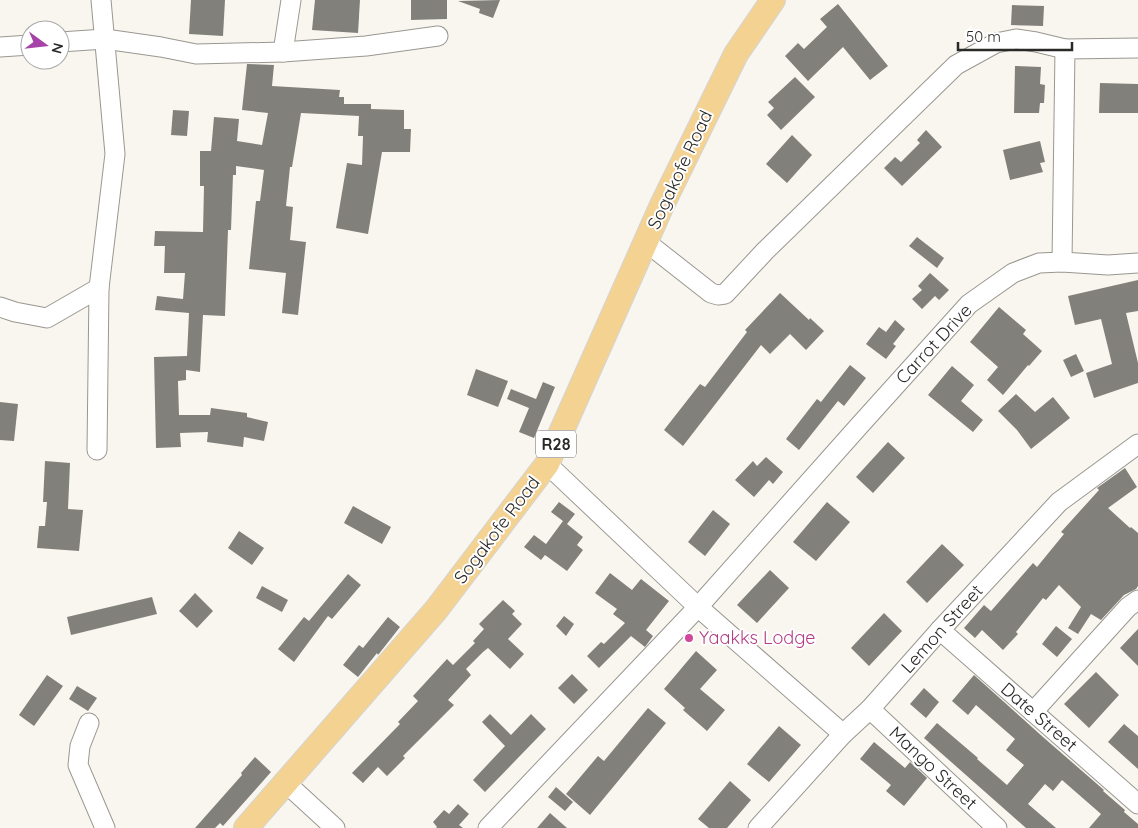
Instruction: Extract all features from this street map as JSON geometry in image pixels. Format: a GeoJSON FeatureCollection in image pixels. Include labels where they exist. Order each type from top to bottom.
{"type":"FeatureCollection","features":[{"type":"Feature","properties":{"kind":"main road","name":"Sogakofe Road"},"geometry":{"type":"LineString","coordinates":[[246,828],[436,610],[547,464],[662,205],[736,54],[773,0]]}},
{"type":"Feature","properties":{"kind":"street"},"geometry":{"type":"LineString","coordinates":[[97,450],[99,288],[115,154],[101,0]]}},
{"type":"Feature","properties":{"kind":"street"},"geometry":{"type":"LineString","coordinates":[[283,52],[291,0]]}},
{"type":"Feature","properties":{"kind":"street"},"geometry":{"type":"LineString","coordinates":[[70,41],[106,39],[196,54],[283,52],[366,46],[438,36]]}},
{"type":"Feature","properties":{"kind":"street"},"geometry":{"type":"LineString","coordinates":[[646,242],[711,293],[725,294],[765,251],[956,65],[996,43],[1016,39],[1065,50],[1138,48]]}},
{"type":"Feature","properties":{"kind":"street"},"geometry":{"type":"LineString","coordinates":[[0,47],[20,46]]}},
{"type":"Feature","properties":{"kind":"street"},"geometry":{"type":"LineString","coordinates":[[1062,262],[1065,50]]}},
{"type":"Feature","properties":{"kind":"street","name":"Carrot Drive"},"geometry":{"type":"LineString","coordinates":[[488,828],[698,607],[969,304],[1014,273],[1039,263],[1062,262],[1108,265],[1138,263]]}},
{"type":"Feature","properties":{"kind":"street"},"geometry":{"type":"LineString","coordinates":[[0,307],[47,318],[99,288]]}},
{"type":"Feature","properties":{"kind":"street","name":"Lemon Street"},"geometry":{"type":"LineString","coordinates":[[758,828],[843,734],[870,709],[940,630],[1060,502],[1138,444]]}},
{"type":"Feature","properties":{"kind":"street"},"geometry":{"type":"LineString","coordinates":[[547,464],[698,607],[843,734]]}},
{"type":"Feature","properties":{"kind":"street"},"geometry":{"type":"LineString","coordinates":[[1033,712],[1128,607],[1138,600]]}},
{"type":"Feature","properties":{"kind":"street","name":"Date Street"},"geometry":{"type":"LineString","coordinates":[[940,630],[1138,804]]}},
{"type":"Feature","properties":{"kind":"street","name":"Mango Street"},"geometry":{"type":"LineString","coordinates":[[870,709],[997,828]]}},
{"type":"Feature","properties":{"kind":"street"},"geometry":{"type":"LineString","coordinates":[[89,723],[80,746],[78,765],[106,828]]}},
{"type":"Feature","properties":{"kind":"street"},"geometry":{"type":"LineString","coordinates":[[286,783],[334,828]]}},
{"type":"Feature","properties":{"kind":"building"},"geometry":{"type":"Polygon","coordinates":[[[191,0],[225,0],[223,36],[189,34],[191,0]]]}},
{"type":"Feature","properties":{"kind":"building"},"geometry":{"type":"Polygon","coordinates":[[[315,0],[360,0],[358,33],[312,30],[315,0]]]}},
{"type":"Feature","properties":{"kind":"building"},"geometry":{"type":"Polygon","coordinates":[[[411,0],[447,0],[447,19],[411,20],[411,0]]]}},
{"type":"Feature","properties":{"kind":"building"},"geometry":{"type":"Polygon","coordinates":[[[500,0],[493,18],[479,13],[480,9],[458,1],[500,0]]]}},
{"type":"Feature","properties":{"kind":"building"},"geometry":{"type":"Polygon","coordinates":[[[838,4],[888,66],[870,80],[843,47],[808,81],[785,56],[798,43],[804,49],[827,27],[820,19],[838,4]]]}},
{"type":"Feature","properties":{"kind":"building"},"geometry":{"type":"Polygon","coordinates":[[[1012,5],[1044,6],[1043,26],[1011,25],[1012,5]]]}},
{"type":"Feature","properties":{"kind":"building"},"geometry":{"type":"Polygon","coordinates":[[[247,64],[274,65],[272,86],[340,90],[339,97],[344,97],[344,104],[371,104],[371,109],[404,110],[404,129],[411,129],[410,152],[382,152],[368,234],[336,228],[347,163],[362,165],[363,136],[358,136],[359,116],[301,113],[292,167],[290,167],[286,206],[293,207],[290,240],[306,242],[298,315],[282,313],[286,273],[249,269],[256,201],[260,201],[264,170],[236,166],[236,175],[233,175],[231,230],[228,230],[225,316],[203,315],[200,372],[186,370],[186,380],[178,381],[179,415],[210,415],[211,408],[247,413],[247,417],[268,422],[264,441],[244,437],[243,447],[207,442],[208,432],[180,433],[181,447],[156,448],[154,357],[187,356],[189,313],[155,310],[157,296],[183,299],[185,273],[164,273],[165,246],[154,246],[155,231],[203,232],[204,186],[200,186],[200,151],[211,151],[214,117],[239,119],[237,141],[262,145],[268,113],[242,110],[247,64]]]}},
{"type":"Feature","properties":{"kind":"building"},"geometry":{"type":"Polygon","coordinates":[[[1015,66],[1041,67],[1040,84],[1045,85],[1044,103],[1040,103],[1039,113],[1014,113],[1015,66]]]}},
{"type":"Feature","properties":{"kind":"building"},"geometry":{"type":"Polygon","coordinates":[[[795,77],[815,97],[781,130],[767,115],[774,108],[768,102],[795,77]]]}},
{"type":"Feature","properties":{"kind":"building"},"geometry":{"type":"Polygon","coordinates":[[[1100,83],[1138,84],[1138,113],[1099,113],[1100,83]]]}},
{"type":"Feature","properties":{"kind":"building"},"geometry":{"type":"Polygon","coordinates":[[[173,110],[189,111],[187,136],[171,135],[173,110]]]}},
{"type":"Feature","properties":{"kind":"building"},"geometry":{"type":"Polygon","coordinates":[[[926,130],[942,147],[902,186],[884,168],[895,157],[901,162],[920,143],[917,140],[926,130]]]}},
{"type":"Feature","properties":{"kind":"building"},"geometry":{"type":"Polygon","coordinates":[[[792,135],[812,155],[787,183],[766,164],[792,135]]]}},
{"type":"Feature","properties":{"kind":"building"},"geometry":{"type":"Polygon","coordinates":[[[1040,141],[1045,162],[1040,163],[1043,172],[1010,180],[1003,150],[1040,141]]]}},
{"type":"Feature","properties":{"kind":"building"},"geometry":{"type":"Polygon","coordinates":[[[917,237],[944,258],[937,268],[909,246],[917,237]]]}},
{"type":"Feature","properties":{"kind":"building"},"geometry":{"type":"Polygon","coordinates":[[[930,273],[949,290],[939,300],[935,296],[922,309],[912,299],[922,290],[918,286],[930,273]]]}},
{"type":"Feature","properties":{"kind":"building"},"geometry":{"type":"Polygon","coordinates":[[[1138,280],[1138,311],[1126,313],[1138,363],[1138,383],[1094,398],[1086,373],[1112,364],[1101,319],[1075,325],[1068,296],[1138,280]]]}},
{"type":"Feature","properties":{"kind":"building"},"geometry":{"type":"Polygon","coordinates":[[[780,293],[824,331],[806,350],[790,334],[770,354],[761,345],[683,446],[664,430],[700,384],[705,387],[747,332],[745,330],[780,293]]]}},
{"type":"Feature","properties":{"kind":"building"},"geometry":{"type":"Polygon","coordinates":[[[999,307],[1026,330],[1023,334],[1042,351],[1003,395],[987,380],[998,367],[970,342],[999,307]]]}},
{"type":"Feature","properties":{"kind":"building"},"geometry":{"type":"Polygon","coordinates":[[[895,320],[905,329],[893,344],[896,346],[886,359],[866,344],[879,327],[886,332],[895,320]]]}},
{"type":"Feature","properties":{"kind":"building"},"geometry":{"type":"Polygon","coordinates":[[[1076,354],[1084,371],[1071,377],[1063,360],[1076,354]]]}},
{"type":"Feature","properties":{"kind":"building"},"geometry":{"type":"Polygon","coordinates":[[[850,365],[866,378],[844,406],[838,401],[799,450],[786,439],[817,399],[821,402],[850,365]]]}},
{"type":"Feature","properties":{"kind":"building"},"geometry":{"type":"Polygon","coordinates":[[[952,366],[974,385],[961,401],[983,420],[973,432],[928,395],[952,366]]]}},
{"type":"Feature","properties":{"kind":"building"},"geometry":{"type":"Polygon","coordinates":[[[476,369],[508,381],[498,407],[467,395],[476,369]]]}},
{"type":"Feature","properties":{"kind":"building"},"geometry":{"type":"Polygon","coordinates":[[[543,382],[555,387],[534,438],[519,432],[529,408],[507,399],[511,389],[536,399],[543,382]]]}},
{"type":"Feature","properties":{"kind":"building"},"geometry":{"type":"Polygon","coordinates":[[[1016,394],[1035,412],[1053,397],[1070,418],[1031,449],[1017,430],[998,411],[1016,394]]]}},
{"type":"Feature","properties":{"kind":"building"},"geometry":{"type":"Polygon","coordinates":[[[0,402],[18,404],[14,441],[0,440],[0,402]]]}},
{"type":"Feature","properties":{"kind":"building"},"geometry":{"type":"Polygon","coordinates":[[[888,442],[905,458],[873,493],[856,477],[888,442]]]}},
{"type":"Feature","properties":{"kind":"building"},"geometry":{"type":"Polygon","coordinates":[[[766,457],[783,472],[773,484],[769,480],[754,497],[735,480],[753,461],[757,466],[766,457]]]}},
{"type":"Feature","properties":{"kind":"building"},"geometry":{"type":"Polygon","coordinates":[[[45,461],[70,463],[68,509],[83,510],[79,551],[37,548],[39,526],[45,526],[47,502],[43,502],[45,461]]]}},
{"type":"Feature","properties":{"kind":"building"},"geometry":{"type":"Polygon","coordinates":[[[1125,468],[1137,487],[1108,508],[1138,533],[1138,586],[1136,589],[1124,595],[1101,620],[1091,614],[1078,634],[1068,628],[1081,607],[1059,585],[1046,600],[1043,598],[1016,632],[1018,634],[1003,650],[982,630],[975,638],[964,628],[984,605],[991,611],[1033,563],[1037,567],[1064,534],[1061,532],[1099,490],[1097,488],[1125,468]]]}},
{"type":"Feature","properties":{"kind":"building"},"geometry":{"type":"Polygon","coordinates":[[[559,502],[575,514],[567,524],[583,537],[577,545],[583,550],[567,571],[545,555],[541,560],[524,547],[534,535],[546,544],[563,521],[551,512],[559,502]]]}},
{"type":"Feature","properties":{"kind":"building"},"geometry":{"type":"Polygon","coordinates":[[[827,502],[850,522],[816,561],[793,542],[827,502]]]}},
{"type":"Feature","properties":{"kind":"building"},"geometry":{"type":"Polygon","coordinates":[[[353,506],[391,527],[382,544],[344,523],[353,506]]]}},
{"type":"Feature","properties":{"kind":"building"},"geometry":{"type":"Polygon","coordinates":[[[713,510],[730,524],[705,556],[688,542],[713,510]]]}},
{"type":"Feature","properties":{"kind":"building"},"geometry":{"type":"Polygon","coordinates":[[[239,531],[264,548],[252,565],[228,548],[239,531]]]}},
{"type":"Feature","properties":{"kind":"building"},"geometry":{"type":"Polygon","coordinates":[[[942,544],[964,565],[927,603],[906,582],[942,544]]]}},
{"type":"Feature","properties":{"kind":"building"},"geometry":{"type":"Polygon","coordinates":[[[770,570],[789,588],[757,623],[737,605],[770,570]]]}},
{"type":"Feature","properties":{"kind":"building"},"geometry":{"type":"Polygon","coordinates":[[[610,573],[632,590],[641,579],[669,601],[646,630],[653,636],[645,647],[631,636],[599,668],[587,656],[601,642],[604,644],[625,623],[613,614],[617,609],[595,593],[610,573]]]}},
{"type":"Feature","properties":{"kind":"building"},"geometry":{"type":"Polygon","coordinates":[[[348,574],[361,585],[332,619],[328,616],[294,662],[278,649],[304,617],[309,621],[348,574]]]}},
{"type":"Feature","properties":{"kind":"building"},"geometry":{"type":"Polygon","coordinates":[[[262,586],[288,600],[282,612],[256,598],[262,586]]]}},
{"type":"Feature","properties":{"kind":"building"},"geometry":{"type":"Polygon","coordinates":[[[195,593],[213,611],[197,628],[179,611],[195,593]]]}},
{"type":"Feature","properties":{"kind":"building"},"geometry":{"type":"Polygon","coordinates":[[[152,597],[157,614],[71,635],[67,617],[152,597]]]}},
{"type":"Feature","properties":{"kind":"building"},"geometry":{"type":"Polygon","coordinates":[[[503,600],[515,611],[512,614],[522,624],[508,639],[524,654],[510,669],[488,648],[483,652],[466,669],[471,675],[448,700],[454,705],[403,756],[405,758],[387,776],[378,767],[363,783],[352,773],[400,724],[398,722],[418,701],[413,696],[447,659],[453,665],[475,643],[473,641],[484,629],[479,624],[503,600]]]}},
{"type":"Feature","properties":{"kind":"building"},"geometry":{"type":"Polygon","coordinates":[[[884,613],[902,631],[869,666],[851,648],[884,613]]]}},
{"type":"Feature","properties":{"kind":"building"},"geometry":{"type":"Polygon","coordinates":[[[564,616],[574,624],[566,636],[556,626],[564,616]]]}},
{"type":"Feature","properties":{"kind":"building"},"geometry":{"type":"Polygon","coordinates":[[[388,617],[400,627],[358,677],[343,665],[359,645],[363,648],[388,617]]]}},
{"type":"Feature","properties":{"kind":"building"},"geometry":{"type":"Polygon","coordinates":[[[1056,626],[1072,639],[1057,657],[1042,644],[1056,626]]]}},
{"type":"Feature","properties":{"kind":"building"},"geometry":{"type":"Polygon","coordinates":[[[1138,629],[1138,666],[1120,648],[1138,629]]]}},
{"type":"Feature","properties":{"kind":"building"},"geometry":{"type":"Polygon","coordinates":[[[696,651],[717,670],[700,689],[725,710],[707,731],[683,710],[685,708],[664,689],[696,651]]]}},
{"type":"Feature","properties":{"kind":"building"},"geometry":{"type":"Polygon","coordinates":[[[1096,672],[1119,695],[1089,728],[1064,704],[1096,672]]]}},
{"type":"Feature","properties":{"kind":"building"},"geometry":{"type":"Polygon","coordinates":[[[572,674],[588,690],[574,704],[558,688],[572,674]]]}},
{"type":"Feature","properties":{"kind":"building"},"geometry":{"type":"Polygon","coordinates":[[[47,675],[63,686],[34,726],[19,715],[47,675]]]}},
{"type":"Feature","properties":{"kind":"building"},"geometry":{"type":"Polygon","coordinates":[[[974,675],[1104,790],[1138,824],[1138,828],[1089,828],[1101,814],[1062,780],[1053,791],[1045,784],[1028,804],[1056,828],[1026,828],[924,738],[937,723],[1007,785],[1024,765],[1006,750],[1015,739],[976,705],[968,715],[952,701],[974,675]]]}},
{"type":"Feature","properties":{"kind":"building"},"geometry":{"type":"Polygon","coordinates":[[[77,686],[97,698],[88,711],[69,699],[77,686]]]}},
{"type":"Feature","properties":{"kind":"building"},"geometry":{"type":"Polygon","coordinates":[[[924,688],[939,702],[926,718],[910,704],[924,688]]]}},
{"type":"Feature","properties":{"kind":"building"},"geometry":{"type":"Polygon","coordinates":[[[648,708],[666,723],[590,815],[566,794],[598,756],[604,761],[648,708]]]}},
{"type":"Feature","properties":{"kind":"building"},"geometry":{"type":"Polygon","coordinates":[[[490,714],[511,735],[531,714],[546,729],[485,792],[473,780],[505,746],[482,722],[490,714]]]}},
{"type":"Feature","properties":{"kind":"building"},"geometry":{"type":"Polygon","coordinates":[[[1124,724],[1138,736],[1138,769],[1108,742],[1124,724]]]}},
{"type":"Feature","properties":{"kind":"building"},"geometry":{"type":"Polygon","coordinates":[[[779,726],[801,745],[769,782],[747,764],[779,726]]]}},
{"type":"Feature","properties":{"kind":"building"},"geometry":{"type":"Polygon","coordinates":[[[874,742],[905,768],[910,762],[927,778],[904,806],[886,791],[891,785],[860,759],[874,742]]]}},
{"type":"Feature","properties":{"kind":"building"},"geometry":{"type":"Polygon","coordinates":[[[255,757],[271,772],[223,826],[220,823],[215,828],[195,828],[242,775],[241,773],[255,757]]]}},
{"type":"Feature","properties":{"kind":"building"},"geometry":{"type":"Polygon","coordinates":[[[730,781],[751,800],[727,828],[709,828],[698,819],[730,781]]]}},
{"type":"Feature","properties":{"kind":"building"},"geometry":{"type":"Polygon","coordinates":[[[556,787],[573,802],[565,811],[548,797],[556,787]]]}},
{"type":"Feature","properties":{"kind":"building"},"geometry":{"type":"Polygon","coordinates":[[[458,804],[469,814],[459,825],[463,828],[436,828],[433,822],[444,810],[449,814],[458,804]]]}},
{"type":"Feature","properties":{"kind":"building"},"geometry":{"type":"Polygon","coordinates":[[[550,813],[567,828],[537,828],[550,813]]]}},
{"type":"Feature","properties":{"kind":"place","name":"Yaakks Lodge"},"geometry":{"type":"Point","coordinates":[689,638]}}]}
